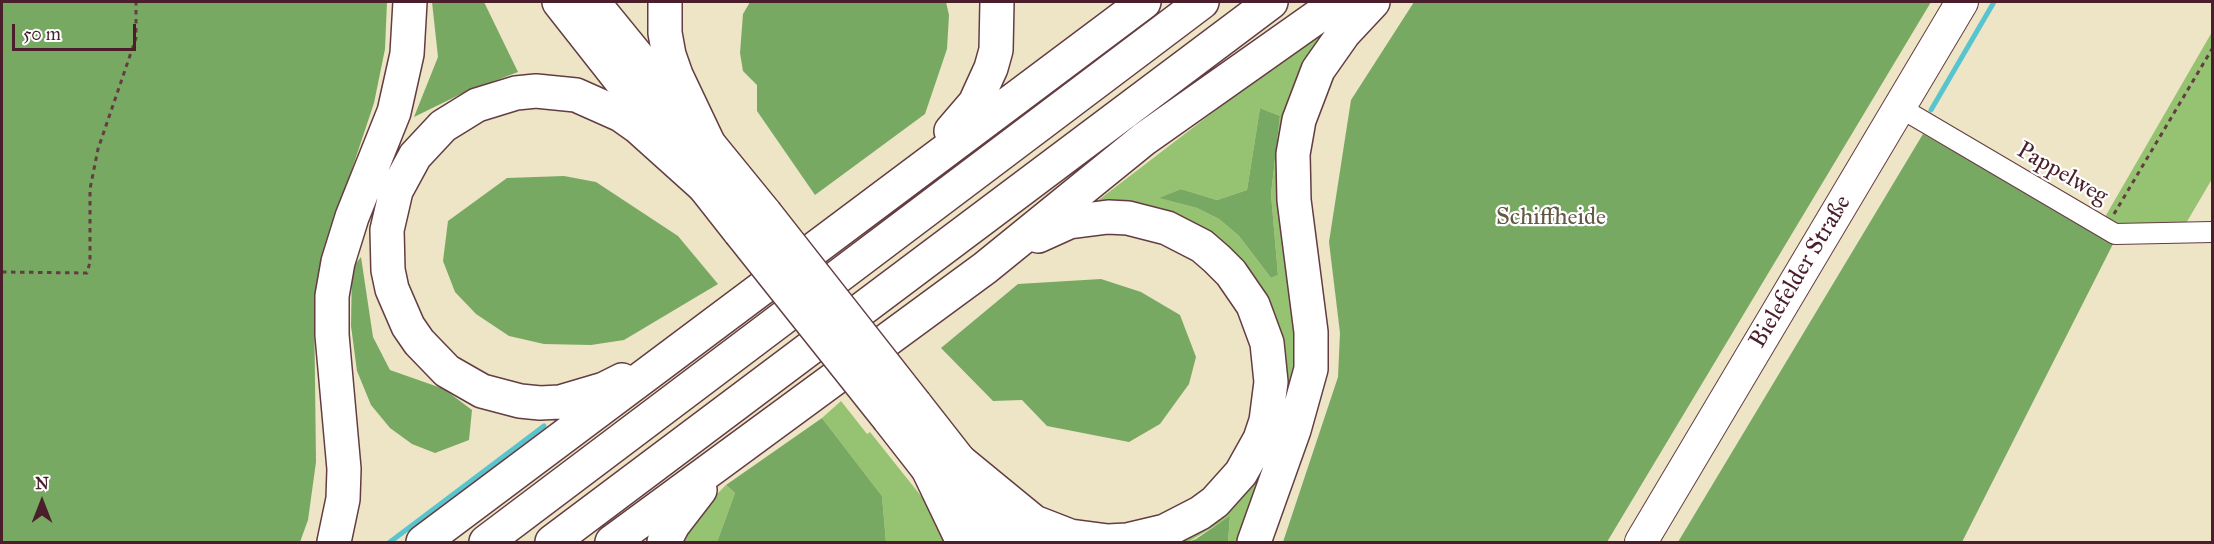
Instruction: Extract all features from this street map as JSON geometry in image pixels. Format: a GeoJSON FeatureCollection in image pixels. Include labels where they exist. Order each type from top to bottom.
{"type":"FeatureCollection","features":[{"type":"Feature","properties":{"kind":"highway"},"geometry":{"type":"LineString","coordinates":[[334,543],[343,499],[344,469],[332,335],[332,296],[338,262],[352,217],[394,112],[407,54],[410,2]]}},
{"type":"Feature","properties":{"kind":"highway"},"geometry":{"type":"LineString","coordinates":[[560,2],[707,189]]}},
{"type":"Feature","properties":{"kind":"highway"},"geometry":{"type":"LineString","coordinates":[[592,2],[713,153]]}},
{"type":"Feature","properties":{"kind":"highway"},"geometry":{"type":"LineString","coordinates":[[665,2],[665,33],[676,75],[713,153],[752,223],[943,464],[1023,543]]}},
{"type":"Feature","properties":{"kind":"highway"},"geometry":{"type":"LineString","coordinates":[[889,191],[964,118],[975,103],[991,69],[996,50],[997,2]]}},
{"type":"Feature","properties":{"kind":"highway"},"geometry":{"type":"LineString","coordinates":[[423,543],[889,191],[1144,2]]}},
{"type":"Feature","properties":{"kind":"highway"},"geometry":{"type":"LineString","coordinates":[[486,543],[1202,2]]}},
{"type":"Feature","properties":{"kind":"highway"},"geometry":{"type":"LineString","coordinates":[[552,543],[1271,2]]}},
{"type":"Feature","properties":{"kind":"highway"},"geometry":{"type":"LineString","coordinates":[[612,543],[777,419],[985,268],[1144,140],[1338,2]]}},
{"type":"Feature","properties":{"kind":"highway"},"geometry":{"type":"LineString","coordinates":[[1254,543],[1294,430],[1311,369],[1308,305],[1294,200],[1293,154],[1299,120],[1318,70],[1344,33],[1373,2]]}},
{"type":"Feature","properties":{"kind":"highway"},"geometry":{"type":"LineString","coordinates":[[684,347],[604,389],[560,402],[520,401],[482,390],[447,371],[426,350],[408,326],[390,280],[387,230],[396,191],[410,164],[428,140],[443,126],[477,105],[516,93],[556,92],[599,103],[639,127],[707,189],[752,223]]}},
{"type":"Feature","properties":{"kind":"highway"},"geometry":{"type":"LineString","coordinates":[[943,464],[1034,522],[1051,530],[1070,536],[1108,541],[1147,536],[1165,531],[1200,513],[1229,488],[1246,465],[1260,439],[1270,402],[1270,362],[1262,324],[1254,305],[1231,273],[1217,259],[1185,236],[1167,228],[1128,218],[1069,222],[1040,235],[985,268]]}},
{"type":"Feature","properties":{"kind":"highway"},"geometry":{"type":"LineString","coordinates":[[664,543],[673,525],[698,492],[777,419]]}},
{"type":"Feature","properties":{"kind":"highway"},"geometry":{"type":"LineString","coordinates":[[943,464],[963,543]]}},
{"type":"Feature","properties":{"kind":"highway"},"geometry":{"type":"LineString","coordinates":[[943,464],[986,543]]}},
{"type":"Feature","properties":{"kind":"main road","name":"Bielefelder Straße"},"geometry":{"type":"LineString","coordinates":[[1641,543],[1962,2]]}},
{"type":"Feature","properties":{"kind":"street","name":"Pappelweg"},"geometry":{"type":"LineString","coordinates":[[1899,107],[2115,234],[2212,232]]}},
{"type":"Feature","properties":{"kind":"path"},"geometry":{"type":"LineString","coordinates":[[2,272],[87,273],[90,262],[90,189],[98,149],[135,38],[136,2]]}},
{"type":"Feature","properties":{"kind":"path"},"geometry":{"type":"LineString","coordinates":[[2111,220],[2212,49]]}},
{"type":"Feature","properties":{"kind":"green space"},"geometry":{"type":"Polygon","coordinates":[[[2,2],[387,2],[385,49],[374,103],[323,256],[314,298],[316,462],[308,520],[300,542],[2,542],[2,2]]]}},
{"type":"Feature","properties":{"kind":"green space"},"geometry":{"type":"Polygon","coordinates":[[[432,2],[484,2],[518,72],[463,93],[414,117],[438,57],[432,2]]]}},
{"type":"Feature","properties":{"kind":"green space"},"geometry":{"type":"Polygon","coordinates":[[[750,2],[946,2],[949,15],[947,49],[925,114],[815,195],[757,111],[757,85],[743,71],[740,53],[743,14],[750,2]]]}},
{"type":"Feature","properties":{"kind":"green space","name":"Schiffheide"},"geometry":{"type":"Polygon","coordinates":[[[1414,2],[1931,2],[1607,542],[1283,542],[1338,377],[1340,333],[1329,242],[1351,100],[1414,2]]]}},
{"type":"Feature","properties":{"kind":"green space"},"geometry":{"type":"Polygon","coordinates":[[[1345,11],[1312,65],[1300,368],[1242,542],[1228,542],[1230,517],[1188,542],[1169,542],[1262,462],[1245,269],[1096,202],[1345,11]],[[1260,108],[1247,190],[1217,200],[1181,189],[1160,198],[1197,208],[1219,219],[1239,236],[1271,278],[1278,275],[1271,194],[1280,116],[1260,108]]]}},
{"type":"Feature","properties":{"kind":"green space"},"geometry":{"type":"Polygon","coordinates":[[[2212,32],[2212,179],[2185,225],[2122,225],[2105,217],[2212,32]]]}},
{"type":"Feature","properties":{"kind":"green space"},"geometry":{"type":"Polygon","coordinates":[[[1260,108],[1280,116],[1271,194],[1278,275],[1271,278],[1239,236],[1219,219],[1197,208],[1159,198],[1181,189],[1217,200],[1247,190],[1260,108]]]}},
{"type":"Feature","properties":{"kind":"green space"},"geometry":{"type":"Polygon","coordinates":[[[1923,134],[2114,242],[1962,542],[1678,542],[1923,134]]]}},
{"type":"Feature","properties":{"kind":"green space"},"geometry":{"type":"Polygon","coordinates":[[[564,176],[596,182],[678,236],[718,284],[624,340],[591,345],[544,344],[509,336],[476,314],[455,292],[443,261],[448,221],[507,178],[564,176]]]}},
{"type":"Feature","properties":{"kind":"green space"},"geometry":{"type":"Polygon","coordinates":[[[361,257],[373,337],[390,370],[444,389],[472,410],[469,440],[435,453],[412,444],[390,428],[371,405],[357,371],[351,326],[352,268],[361,257]]]}},
{"type":"Feature","properties":{"kind":"green space"},"geometry":{"type":"Polygon","coordinates":[[[1101,279],[1141,292],[1180,315],[1196,357],[1189,384],[1160,424],[1129,442],[1047,426],[1022,400],[993,401],[941,348],[1018,284],[1101,279]]]}},
{"type":"Feature","properties":{"kind":"green space"},"geometry":{"type":"Polygon","coordinates":[[[841,401],[867,434],[870,432],[937,516],[950,542],[886,542],[882,496],[822,418],[841,401]]]}},
{"type":"Feature","properties":{"kind":"green space"},"geometry":{"type":"Polygon","coordinates":[[[822,418],[882,496],[886,542],[717,542],[735,493],[726,485],[822,418]]]}},
{"type":"Feature","properties":{"kind":"green space"},"geometry":{"type":"Polygon","coordinates":[[[726,485],[735,493],[717,542],[678,542],[688,523],[726,485]]]}},
{"type":"Feature","properties":{"kind":"green space"},"geometry":{"type":"Polygon","coordinates":[[[1230,516],[1228,542],[1188,542],[1196,539],[1230,516]]]}},
{"type":"Feature","properties":{"kind":"waterway"},"geometry":{"type":"LineString","coordinates":[[1931,110],[1994,2]]}},
{"type":"Feature","properties":{"kind":"waterway"},"geometry":{"type":"LineString","coordinates":[[390,542],[544,426]]}}]}
